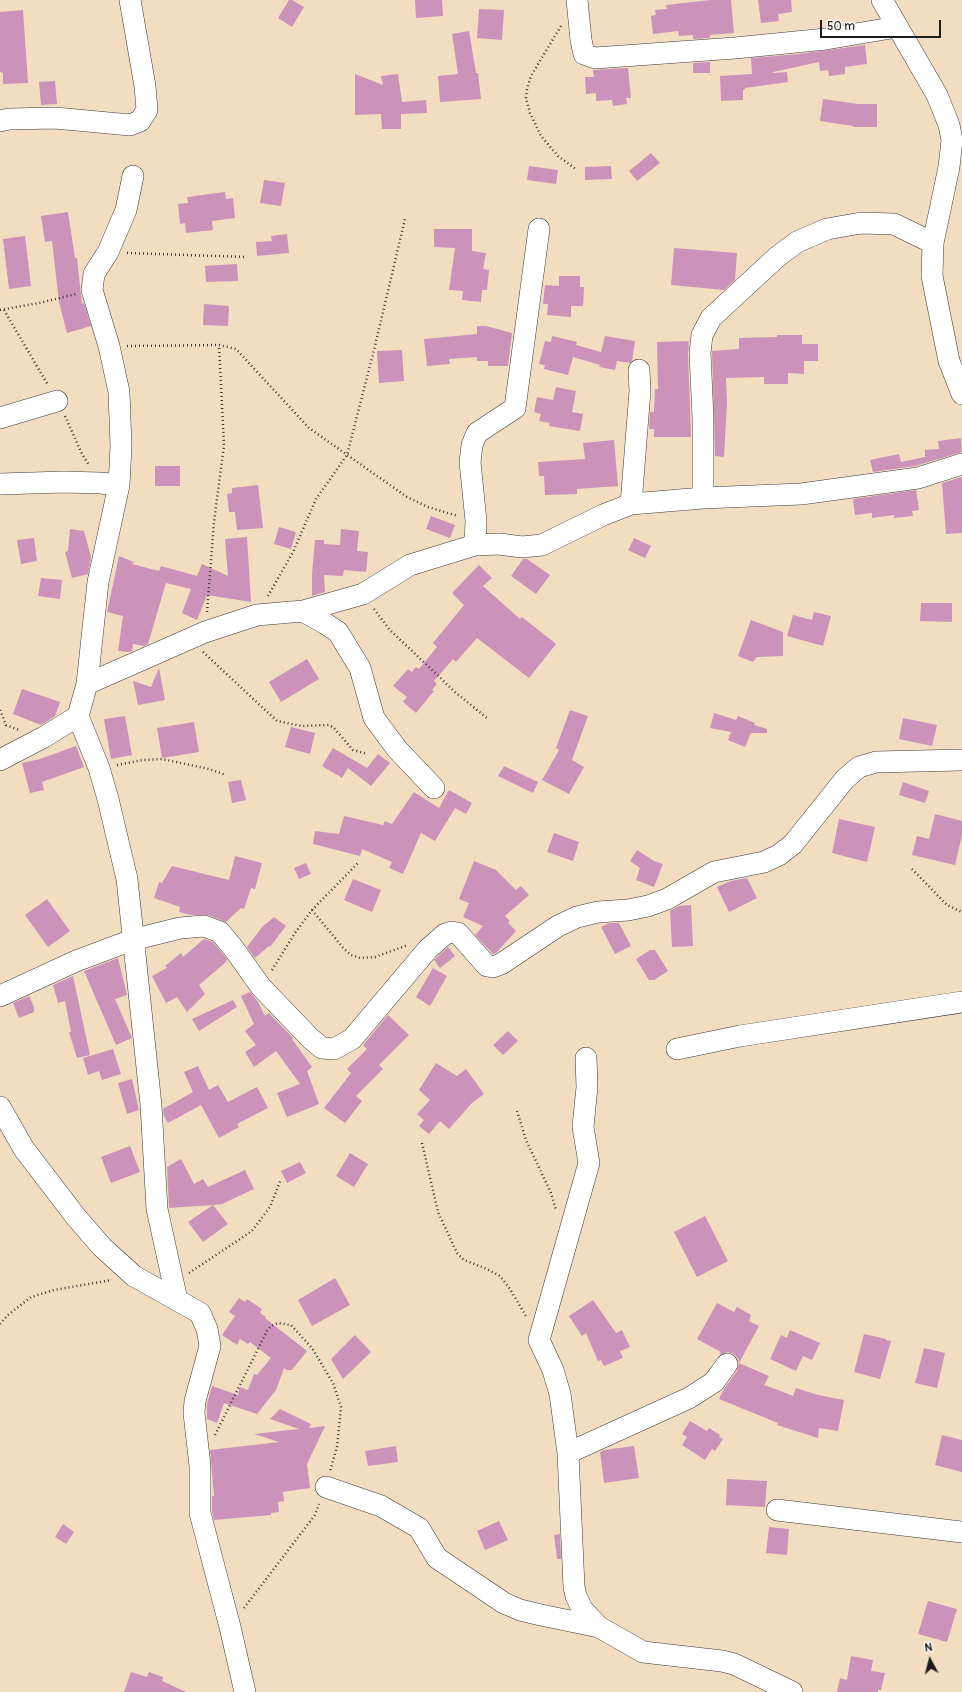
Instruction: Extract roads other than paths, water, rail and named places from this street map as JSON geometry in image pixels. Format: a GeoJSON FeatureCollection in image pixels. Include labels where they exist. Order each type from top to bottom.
{"type":"FeatureCollection","features":[{"type":"Feature","properties":{"kind":"street"},"geometry":{"type":"LineString","coordinates":[[0,121],[9,119],[55,118],[130,125],[140,121],[146,110],[145,86],[130,0]]}},
{"type":"Feature","properties":{"kind":"street"},"geometry":{"type":"LineString","coordinates":[[577,0],[580,40],[584,54],[595,58],[735,48],[818,39],[897,27]]}},
{"type":"Feature","properties":{"kind":"street"},"geometry":{"type":"LineString","coordinates":[[882,0],[937,95],[949,125],[952,140],[933,242],[932,276],[949,361],[962,394]]}},
{"type":"Feature","properties":{"kind":"street"},"geometry":{"type":"LineString","coordinates":[[133,176],[126,210],[108,252],[94,274],[92,290],[109,346],[119,392],[121,446],[119,485],[98,582],[87,684],[78,716],[99,768],[108,799],[126,879],[151,1105],[157,1209],[175,1292]]}},
{"type":"Feature","properties":{"kind":"street"},"geometry":{"type":"LineString","coordinates":[[703,498],[703,418],[700,353],[702,335],[711,318],[777,257],[797,242],[827,229],[861,223],[894,224],[933,242]]}},
{"type":"Feature","properties":{"kind":"street"},"geometry":{"type":"LineString","coordinates":[[475,545],[476,521],[470,462],[472,445],[476,433],[515,408],[539,229]]}},
{"type":"Feature","properties":{"kind":"street"},"geometry":{"type":"LineString","coordinates":[[631,504],[640,390],[639,370]]}},
{"type":"Feature","properties":{"kind":"street"},"geometry":{"type":"LineString","coordinates":[[0,418],[57,401]]}},
{"type":"Feature","properties":{"kind":"street"},"geometry":{"type":"LineString","coordinates":[[87,684],[198,636],[257,615],[303,611],[363,594],[410,565],[475,545],[499,544],[522,547],[542,545],[603,515],[631,504],[703,498],[801,494],[910,480],[962,464]]}},
{"type":"Feature","properties":{"kind":"street"},"geometry":{"type":"LineString","coordinates":[[0,484],[64,482],[119,485]]}},
{"type":"Feature","properties":{"kind":"street"},"geometry":{"type":"LineString","coordinates":[[303,611],[338,632],[360,668],[374,718],[397,750],[434,788]]}},
{"type":"Feature","properties":{"kind":"street"},"geometry":{"type":"LineString","coordinates":[[0,760],[44,737],[78,716]]}},
{"type":"Feature","properties":{"kind":"street"},"geometry":{"type":"LineString","coordinates":[[0,996],[76,961],[132,940],[180,928],[204,926],[220,932],[261,987],[311,1039],[322,1048],[334,1049],[352,1038],[428,949],[445,934],[452,932],[458,933],[487,966],[493,967],[501,964],[558,926],[577,917],[598,912],[628,910],[648,906],[667,899],[714,872],[764,862],[779,855],[793,844],[845,780],[859,767],[876,762],[962,760]]}},
{"type":"Feature","properties":{"kind":"street"},"geometry":{"type":"LineString","coordinates":[[677,1049],[740,1036],[962,1002]]}},
{"type":"Feature","properties":{"kind":"street"},"geometry":{"type":"LineString","coordinates":[[586,1058],[587,1087],[583,1127],[589,1163],[539,1340],[553,1370],[560,1394],[568,1453],[574,1587],[578,1603],[599,1627],[643,1652],[657,1655],[705,1658],[734,1664],[792,1692]]}},
{"type":"Feature","properties":{"kind":"street"},"geometry":{"type":"LineString","coordinates":[[0,1107],[24,1149],[76,1217],[102,1247],[134,1276],[175,1292],[200,1313],[208,1335],[210,1346],[195,1401],[194,1413],[200,1466],[200,1513],[230,1627],[245,1692]]}},
{"type":"Feature","properties":{"kind":"street"},"geometry":{"type":"LineString","coordinates":[[568,1453],[689,1398],[714,1382],[727,1364]]}},
{"type":"Feature","properties":{"kind":"street"},"geometry":{"type":"LineString","coordinates":[[326,1487],[381,1506],[419,1528],[437,1558],[504,1602],[520,1610],[541,1616],[599,1627]]}},
{"type":"Feature","properties":{"kind":"street"},"geometry":{"type":"LineString","coordinates":[[778,1510],[962,1532]]}}]}
